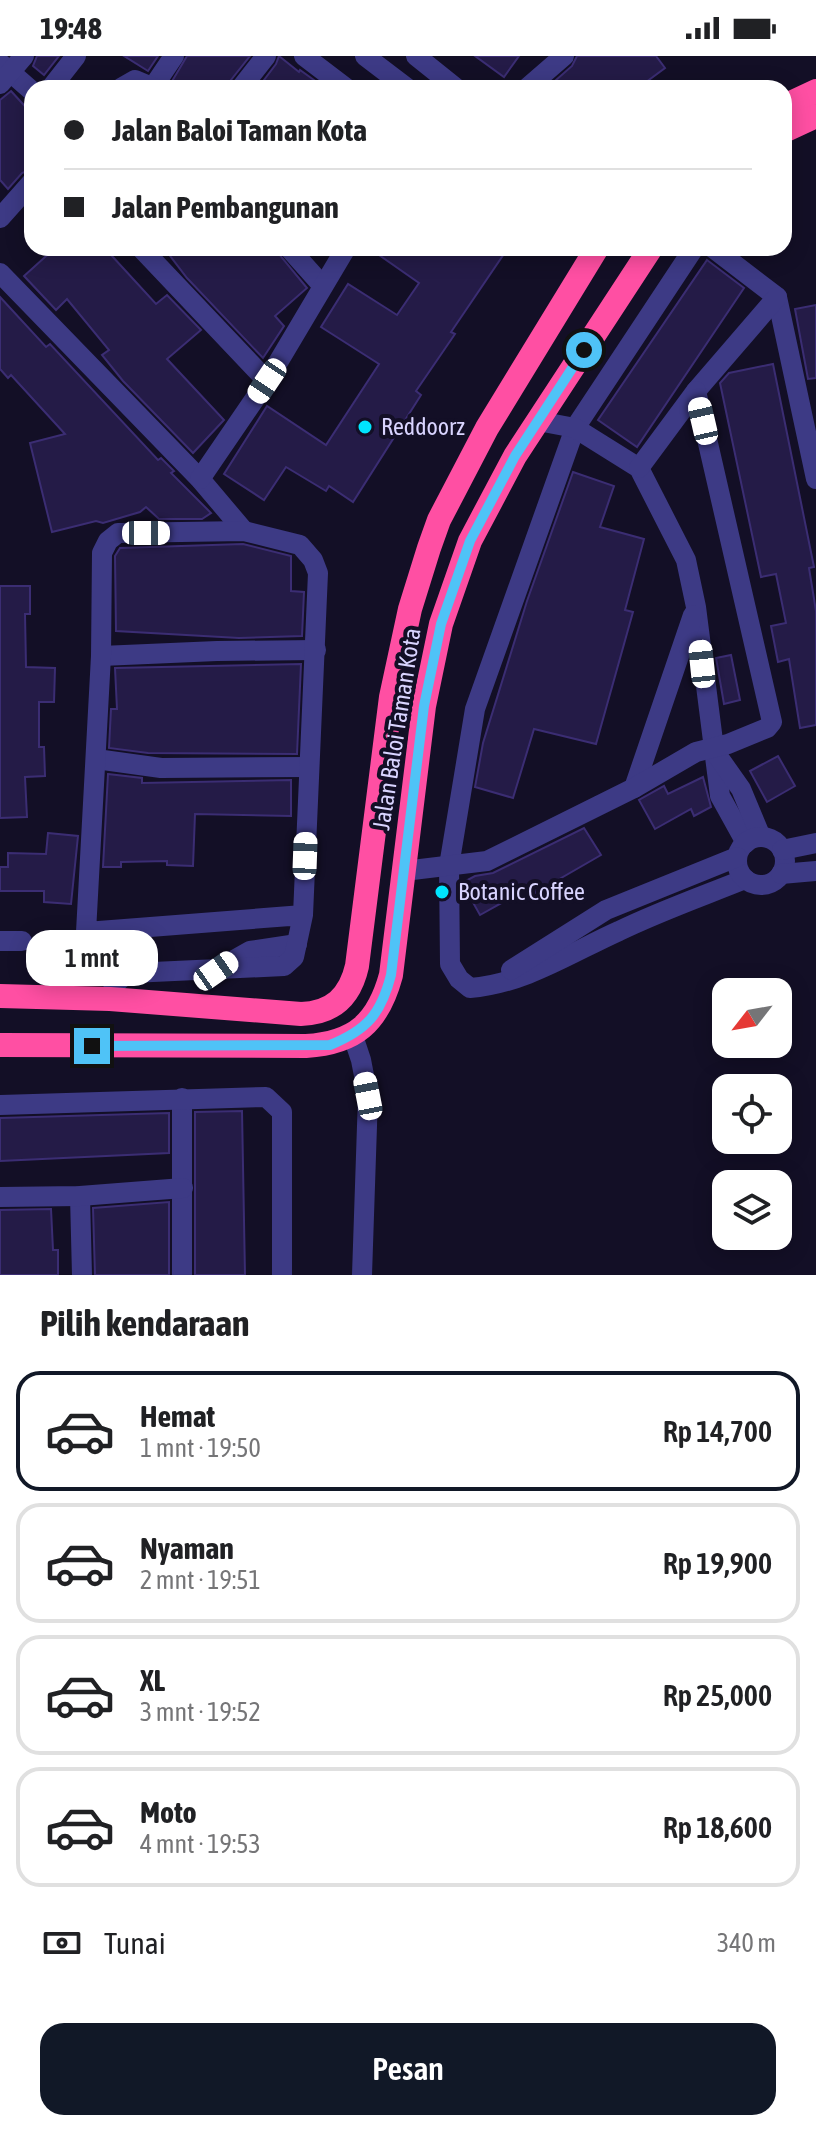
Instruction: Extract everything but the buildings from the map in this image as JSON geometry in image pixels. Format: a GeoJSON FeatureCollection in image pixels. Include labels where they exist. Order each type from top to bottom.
{"type":"FeatureCollection","features":[{"type":"Feature","properties":{"kind":"highway"},"geometry":{"type":"LineString","coordinates":[[792,102],[816,91]]}},
{"type":"Feature","properties":{"kind":"highway"},"geometry":{"type":"LineString","coordinates":[[792,127],[816,116]]}},
{"type":"Feature","properties":{"kind":"highway","name":"Jalan Baloi Taman Kota"},"geometry":{"type":"LineString","coordinates":[[117,1000],[301,1014],[317,1013],[345,997],[353,983],[394,684],[410,609],[439,520],[487,428],[592,256]]}},
{"type":"Feature","properties":{"kind":"highway","name":"Jalan Baloi Taman Kota"},"geometry":{"type":"LineString","coordinates":[[353,1036],[371,1020],[385,999],[391,975],[427,689],[441,624],[470,541],[515,456],[646,256]]}},
{"type":"Feature","properties":{"kind":"highway"},"geometry":{"type":"LineString","coordinates":[[394,684],[427,689]]}},
{"type":"Feature","properties":{"kind":"highway"},"geometry":{"type":"LineString","coordinates":[[0,996],[117,1000]]}},
{"type":"Feature","properties":{"kind":"highway"},"geometry":{"type":"LineString","coordinates":[[0,1045],[321,1045],[353,1036]]}},
{"type":"Feature","properties":{"kind":"street"},"geometry":{"type":"LineString","coordinates":[[57,80],[76,56]]}},
{"type":"Feature","properties":{"kind":"street"},"geometry":{"type":"LineString","coordinates":[[159,80],[174,56]]}},
{"type":"Feature","properties":{"kind":"street"},"geometry":{"type":"LineString","coordinates":[[247,80],[266,56]]}},
{"type":"Feature","properties":{"kind":"street"},"geometry":{"type":"LineString","coordinates":[[304,56],[331,80]]}},
{"type":"Feature","properties":{"kind":"street"},"geometry":{"type":"LineString","coordinates":[[365,56],[396,80]]}},
{"type":"Feature","properties":{"kind":"street"},"geometry":{"type":"LineString","coordinates":[[416,56],[446,80]]}},
{"type":"Feature","properties":{"kind":"street"},"geometry":{"type":"LineString","coordinates":[[536,80],[564,56]]}},
{"type":"Feature","properties":{"kind":"street"},"geometry":{"type":"LineString","coordinates":[[9,69],[24,83]]}},
{"type":"Feature","properties":{"kind":"street"},"geometry":{"type":"LineString","coordinates":[[0,218],[24,191]]}},
{"type":"Feature","properties":{"kind":"street"},"geometry":{"type":"LineString","coordinates":[[149,256],[267,381]]}},
{"type":"Feature","properties":{"kind":"street"},"geometry":{"type":"LineString","coordinates":[[296,256],[322,285]]}},
{"type":"Feature","properties":{"kind":"street"},"geometry":{"type":"LineString","coordinates":[[200,479],[267,381],[341,256]]}},
{"type":"Feature","properties":{"kind":"street"},"geometry":{"type":"LineString","coordinates":[[689,256],[575,428],[475,709],[449,866],[450,964],[459,979],[470,988],[484,987],[554,964],[617,931],[745,879]]}},
{"type":"Feature","properties":{"kind":"street"},"geometry":{"type":"LineString","coordinates":[[723,256],[777,297],[816,479]]}},
{"type":"Feature","properties":{"kind":"street"},"geometry":{"type":"LineString","coordinates":[[0,273],[200,479],[244,531]]}},
{"type":"Feature","properties":{"kind":"street"},"geometry":{"type":"LineString","coordinates":[[639,468],[696,391],[777,297]]}},
{"type":"Feature","properties":{"kind":"street"},"geometry":{"type":"LineString","coordinates":[[404,871],[487,861],[634,788],[696,752],[767,728],[772,722],[696,391]]}},
{"type":"Feature","properties":{"kind":"street"},"geometry":{"type":"LineString","coordinates":[[484,987],[606,910],[748,845],[776,843],[785,858],[776,880],[761,886],[745,879],[737,865],[748,845],[741,789],[712,748],[696,607],[686,560],[639,468],[575,428],[538,421]]}},
{"type":"Feature","properties":{"kind":"street"},"geometry":{"type":"LineString","coordinates":[[117,1000],[114,984],[131,973],[284,966],[294,957],[303,915],[318,573],[313,560],[300,545],[244,531],[118,533],[108,541],[102,553],[101,656],[86,932],[303,915]]}},
{"type":"Feature","properties":{"kind":"street"},"geometry":{"type":"LineString","coordinates":[[634,788],[696,607]]}},
{"type":"Feature","properties":{"kind":"street"},"geometry":{"type":"LineString","coordinates":[[101,656],[316,650]]}},
{"type":"Feature","properties":{"kind":"street"},"geometry":{"type":"LineString","coordinates":[[96,759],[161,768],[308,767]]}},
{"type":"Feature","properties":{"kind":"street"},"geometry":{"type":"LineString","coordinates":[[782,850],[816,843]]}},
{"type":"Feature","properties":{"kind":"street"},"geometry":{"type":"LineString","coordinates":[[781,874],[816,871]]}},
{"type":"Feature","properties":{"kind":"street"},"geometry":{"type":"LineString","coordinates":[[0,941],[22,941]]}},
{"type":"Feature","properties":{"kind":"street"},"geometry":{"type":"LineString","coordinates":[[353,1036],[368,1096],[362,1275]]}},
{"type":"Feature","properties":{"kind":"street"},"geometry":{"type":"LineString","coordinates":[[0,1105],[266,1097],[282,1112],[282,1275]]}},
{"type":"Feature","properties":{"kind":"street"},"geometry":{"type":"LineString","coordinates":[[182,1098],[182,1275]]}},
{"type":"Feature","properties":{"kind":"street"},"geometry":{"type":"LineString","coordinates":[[0,1197],[80,1196],[183,1188]]}},
{"type":"Feature","properties":{"kind":"street"},"geometry":{"type":"LineString","coordinates":[[80,1196],[82,1275]]}},
{"type":"Feature","properties":{"kind":"place","name":"Reddoorz"},"geometry":{"type":"Point","coordinates":[365,427]}},
{"type":"Feature","properties":{"kind":"place","name":"Botanic Coffee"},"geometry":{"type":"Point","coordinates":[442,892]}},
{"type":"Feature","properties":{"kind":"route"},"geometry":{"type":"LineString","coordinates":[[92,1046],[330,1045],[353,1036],[371,1020],[385,999],[391,975],[424,706],[441,624],[470,541],[515,456],[584,350]]}}]}
